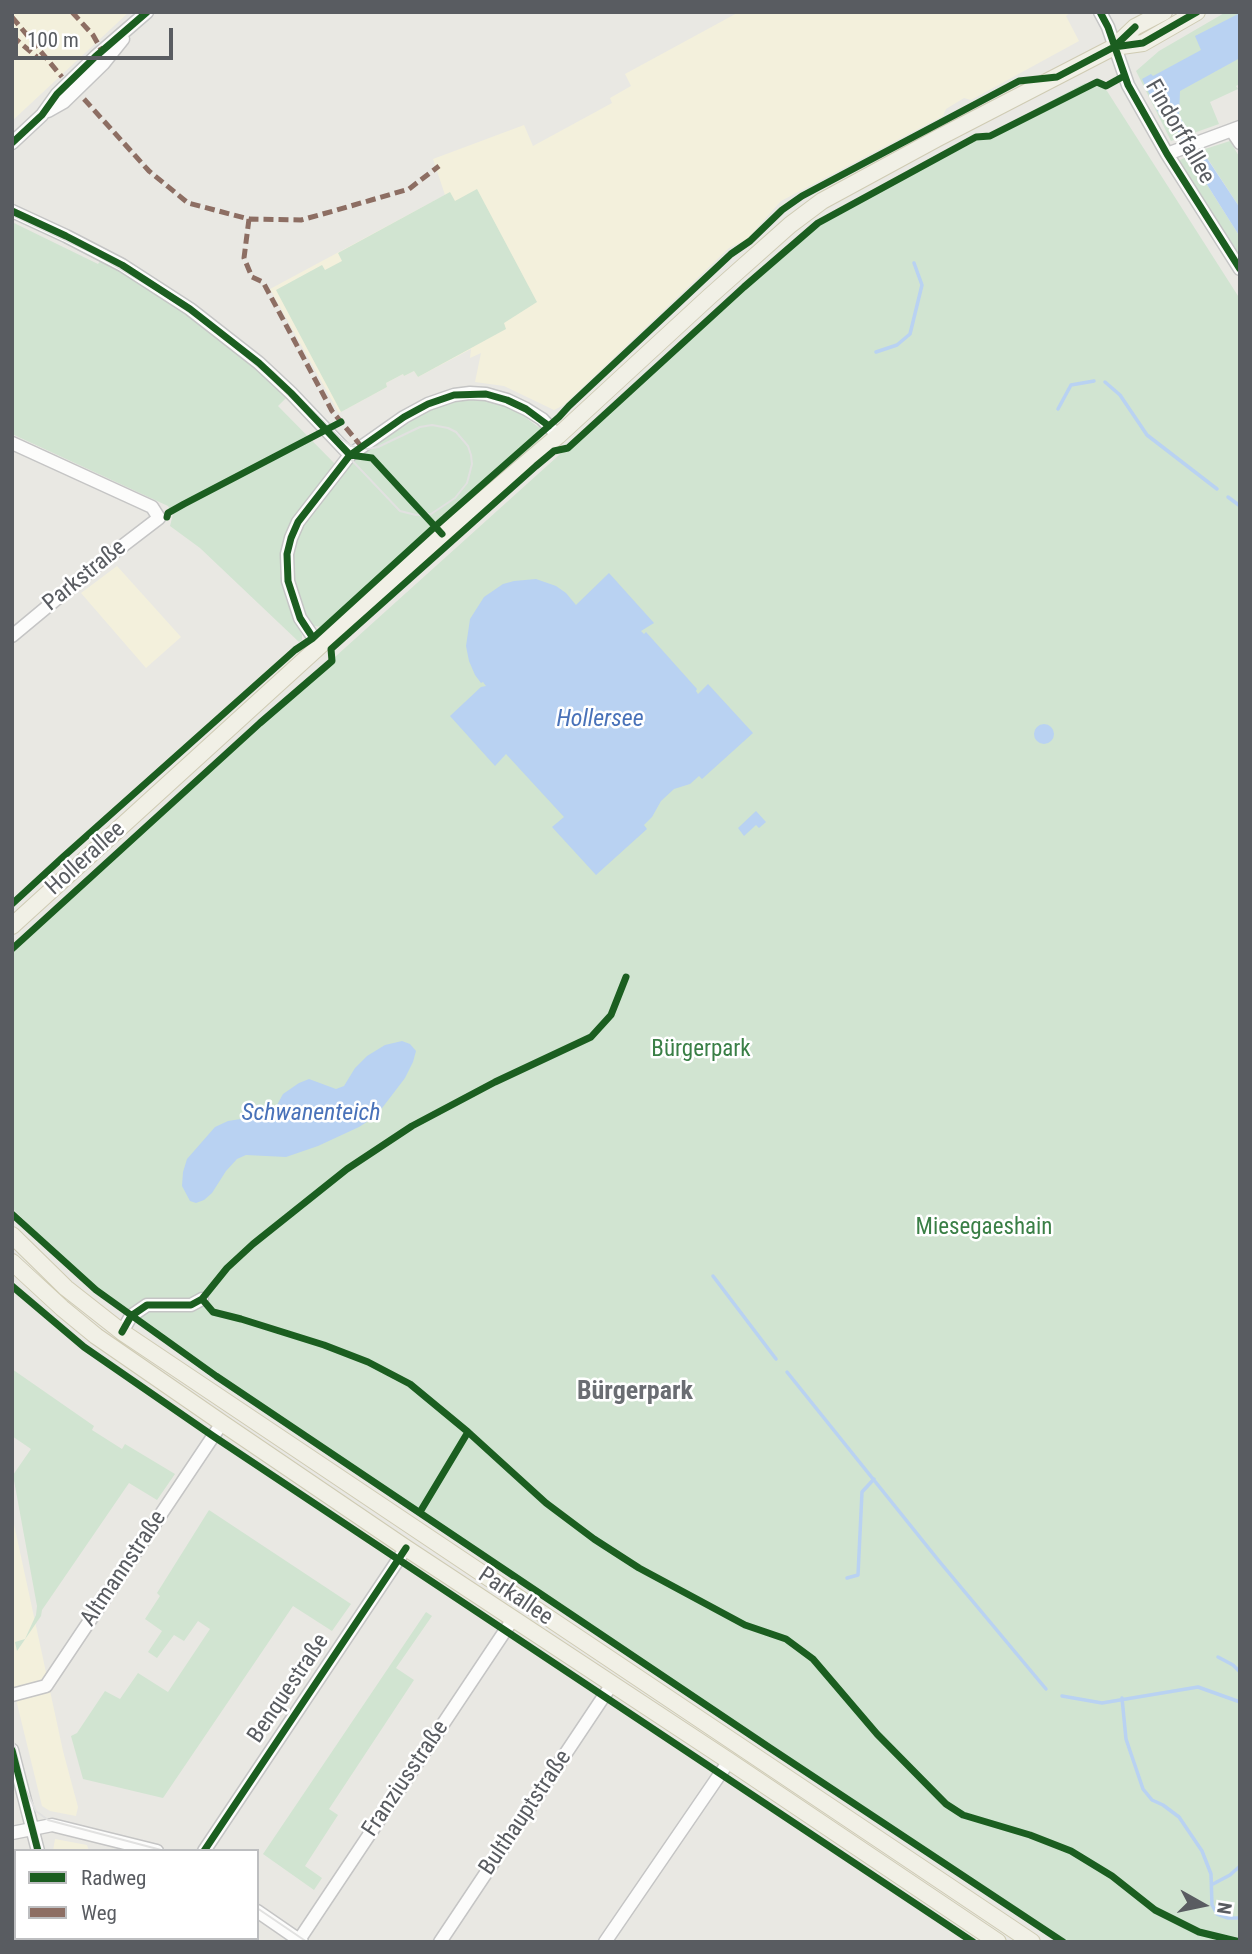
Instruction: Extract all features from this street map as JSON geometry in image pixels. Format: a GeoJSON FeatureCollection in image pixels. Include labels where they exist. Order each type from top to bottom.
{"type":"FeatureCollection","features":[{"type":"Feature","properties":{"kind":"main road"},"geometry":{"type":"LineString","coordinates":[[1114,47],[1135,27],[1164,12]]}},
{"type":"Feature","properties":{"kind":"main road"},"geometry":{"type":"LineString","coordinates":[[1114,47],[1143,43],[1197,12]]}},
{"type":"Feature","properties":{"kind":"main road","name":"Hollerallee"},"geometry":{"type":"LineString","coordinates":[[12,926],[446,531],[558,436],[754,256],[822,201],[1114,47]]}},
{"type":"Feature","properties":{"kind":"main road","name":"Parkallee"},"geometry":{"type":"LineString","coordinates":[[12,1235],[66,1288],[122,1332],[1032,1942]]}},
{"type":"Feature","properties":{"kind":"main road","name":"Parkallee"},"geometry":{"type":"LineString","coordinates":[[12,1262],[96,1336],[222,1423],[405,1548],[729,1760],[998,1942]]}},
{"type":"Feature","properties":{"kind":"main road"},"geometry":{"type":"LineString","coordinates":[[729,1760],[738,1745]]}},
{"type":"Feature","properties":{"kind":"street"},"geometry":{"type":"LineString","coordinates":[[12,143],[42,115],[64,102],[103,64],[147,12]]}},
{"type":"Feature","properties":{"kind":"street","name":"Findorffallee"},"geometry":{"type":"LineString","coordinates":[[1105,14],[1128,85],[1173,152],[1240,269]]}},
{"type":"Feature","properties":{"kind":"street"},"geometry":{"type":"LineString","coordinates":[[1173,152],[1236,129],[1240,143]]}},
{"type":"Feature","properties":{"kind":"street"},"geometry":{"type":"LineString","coordinates":[[12,211],[110,259],[198,315],[291,393],[350,455]]}},
{"type":"Feature","properties":{"kind":"street"},"geometry":{"type":"LineString","coordinates":[[320,647],[300,618],[288,581],[287,554],[298,522],[350,455],[404,417],[428,404],[470,393],[507,400],[526,409],[542,419],[558,436]]}},
{"type":"Feature","properties":{"kind":"street","name":"Parkstraße"},"geometry":{"type":"LineString","coordinates":[[12,443],[152,508],[159,518],[94,567],[12,636]]}},
{"type":"Feature","properties":{"kind":"street"},"geometry":{"type":"LineString","coordinates":[[122,1332],[131,1316],[147,1305],[191,1305],[202,1299]]}},
{"type":"Feature","properties":{"kind":"street","name":"Altmannstraße"},"geometry":{"type":"LineString","coordinates":[[12,1695],[46,1686],[222,1423]]}},
{"type":"Feature","properties":{"kind":"street","name":"Benquestraße"},"geometry":{"type":"LineString","coordinates":[[205,1849],[405,1548]]}},
{"type":"Feature","properties":{"kind":"street","name":"Franziusstraße"},"geometry":{"type":"LineString","coordinates":[[301,1941],[513,1619]]}},
{"type":"Feature","properties":{"kind":"street","name":"Bulthauptstraße"},"geometry":{"type":"LineString","coordinates":[[440,1942],[612,1684]]}},
{"type":"Feature","properties":{"kind":"street"},"geometry":{"type":"LineString","coordinates":[[12,1750],[37,1849]]}},
{"type":"Feature","properties":{"kind":"street"},"geometry":{"type":"LineString","coordinates":[[605,1942],[729,1760]]}},
{"type":"Feature","properties":{"kind":"street"},"geometry":{"type":"LineString","coordinates":[[12,1833],[52,1825],[149,1849]]}},
{"type":"Feature","properties":{"kind":"street"},"geometry":{"type":"LineString","coordinates":[[259,1913],[301,1941]]}},
{"type":"Feature","properties":{"kind":"shaded area"},"geometry":{"type":"Polygon","coordinates":[[[12,12],[129,12],[12,121],[12,12]]]}},
{"type":"Feature","properties":{"kind":"shaded area"},"geometry":{"type":"Polygon","coordinates":[[[739,12],[1071,12],[1066,16],[1079,41],[971,100],[964,98],[946,109],[943,116],[781,201],[747,239],[729,248],[564,405],[554,410],[504,386],[475,382],[481,353],[470,358],[471,349],[418,377],[414,371],[404,376],[403,374],[386,383],[387,387],[339,413],[270,289],[445,195],[433,159],[524,125],[533,146],[612,103],[610,98],[631,86],[625,74],[739,12]]]}},
{"type":"Feature","properties":{"kind":"shaded area"},"geometry":{"type":"Polygon","coordinates":[[[117,566],[181,637],[146,668],[81,593],[117,566]]]}},
{"type":"Feature","properties":{"kind":"shaded area"},"geometry":{"type":"Polygon","coordinates":[[[12,1515],[63,1751],[78,1807],[76,1816],[50,1811],[42,1806],[12,1683],[12,1515]]]}},
{"type":"Feature","properties":{"kind":"shaded area"},"geometry":{"type":"Polygon","coordinates":[[[55,1839],[87,1845],[88,1849],[53,1849],[55,1839]]]}},
{"type":"Feature","properties":{"kind":"green space"},"geometry":{"type":"Polygon","coordinates":[[[1226,12],[1240,12],[1238,89],[1210,102],[1219,124],[1171,141],[1136,71],[1159,51],[1226,12]]]}},
{"type":"Feature","properties":{"kind":"green space","name":"Bürgerpark"},"geometry":{"type":"Polygon","coordinates":[[[1085,83],[1099,85],[1107,91],[1240,299],[1240,1942],[1067,1942],[139,1323],[76,1271],[12,1208],[12,948],[811,228],[1085,83]]]}},
{"type":"Feature","properties":{"kind":"green space"},"geometry":{"type":"Polygon","coordinates":[[[1230,141],[1240,158],[1240,208],[1202,150],[1230,141]]]}},
{"type":"Feature","properties":{"kind":"green space"},"geometry":{"type":"Polygon","coordinates":[[[1189,156],[1240,237],[1240,260],[1178,161],[1189,156]]]}},
{"type":"Feature","properties":{"kind":"green space"},"geometry":{"type":"Polygon","coordinates":[[[477,189],[537,302],[504,323],[506,329],[418,377],[414,371],[404,376],[403,374],[386,383],[387,387],[341,412],[276,290],[322,265],[325,270],[342,261],[338,253],[450,192],[455,201],[477,189]]]}},
{"type":"Feature","properties":{"kind":"green space"},"geometry":{"type":"Polygon","coordinates":[[[12,222],[98,264],[101,260],[154,292],[218,337],[288,396],[278,406],[336,465],[298,512],[284,549],[280,573],[286,599],[302,640],[299,642],[200,548],[170,526],[173,514],[168,506],[12,434],[12,222]]]}},
{"type":"Feature","properties":{"kind":"green space"},"geometry":{"type":"Polygon","coordinates":[[[467,398],[492,399],[514,409],[541,429],[542,436],[331,628],[314,626],[304,611],[291,565],[295,537],[314,505],[348,466],[391,431],[423,412],[467,398]]]}},
{"type":"Feature","properties":{"kind":"green space"},"geometry":{"type":"Polygon","coordinates":[[[12,1369],[94,1426],[92,1430],[122,1449],[125,1444],[175,1474],[157,1500],[129,1483],[42,1610],[41,1616],[17,1651],[15,1642],[25,1639],[36,1615],[37,1606],[13,1475],[31,1449],[12,1436],[12,1369]]]}},
{"type":"Feature","properties":{"kind":"green space"},"geometry":{"type":"Polygon","coordinates":[[[209,1510],[351,1604],[332,1631],[293,1606],[163,1798],[83,1779],[71,1736],[77,1733],[105,1691],[120,1699],[138,1673],[168,1692],[210,1629],[198,1621],[184,1641],[174,1635],[157,1658],[148,1652],[162,1631],[145,1619],[160,1596],[157,1593],[209,1510]]]}},
{"type":"Feature","properties":{"kind":"green space"},"geometry":{"type":"Polygon","coordinates":[[[426,1612],[432,1616],[396,1668],[414,1680],[329,1809],[338,1815],[305,1866],[322,1878],[314,1890],[263,1854],[426,1612]]]}},
{"type":"Feature","properties":{"kind":"water"},"geometry":{"type":"Polygon","coordinates":[[[1240,13],[1240,58],[1180,91],[1179,116],[1240,208],[1240,237],[1189,156],[1172,120],[1161,118],[1142,79],[1151,74],[1153,76],[1201,50],[1195,36],[1240,13]]]}},
{"type":"Feature","properties":{"kind":"water","name":"Hollersee"},"geometry":{"type":"Polygon","coordinates":[[[609,573],[654,623],[641,631],[644,634],[646,632],[697,689],[698,694],[708,684],[753,733],[702,779],[699,776],[690,784],[674,789],[661,801],[644,825],[647,829],[596,875],[552,827],[564,817],[506,754],[495,766],[450,716],[481,687],[486,686],[475,675],[466,646],[470,619],[484,597],[503,584],[536,579],[556,586],[576,605],[609,573]]]}},
{"type":"Feature","properties":{"kind":"water"},"geometry":{"type":"Polygon","coordinates":[[[1044,724],[1051,727],[1054,734],[1051,741],[1044,744],[1037,741],[1034,734],[1037,727],[1044,724]]]}},
{"type":"Feature","properties":{"kind":"water"},"geometry":{"type":"Polygon","coordinates":[[[756,811],[766,822],[759,828],[756,825],[744,836],[738,828],[756,811]]]}},
{"type":"Feature","properties":{"kind":"water","name":"Schwanenteich"},"geometry":{"type":"Polygon","coordinates":[[[402,1041],[410,1044],[416,1051],[413,1062],[405,1078],[376,1116],[318,1146],[286,1157],[246,1155],[237,1159],[212,1193],[196,1203],[190,1201],[182,1186],[187,1159],[215,1127],[228,1121],[272,1114],[283,1094],[309,1079],[336,1089],[344,1086],[355,1068],[367,1056],[385,1045],[402,1041]]]}},
{"type":"Feature","properties":{"kind":"waterway"},"geometry":{"type":"LineString","coordinates":[[876,352],[897,345],[910,334],[922,285],[914,263]]}},
{"type":"Feature","properties":{"kind":"waterway"},"geometry":{"type":"LineString","coordinates":[[1058,409],[1071,385],[1094,381]]}},
{"type":"Feature","properties":{"kind":"waterway"},"geometry":{"type":"LineString","coordinates":[[1105,382],[1120,395],[1147,435],[1217,489]]}},
{"type":"Feature","properties":{"kind":"waterway"},"geometry":{"type":"LineString","coordinates":[[1228,497],[1240,506]]}},
{"type":"Feature","properties":{"kind":"waterway"},"geometry":{"type":"LineString","coordinates":[[713,1276],[776,1359]]}},
{"type":"Feature","properties":{"kind":"waterway"},"geometry":{"type":"LineString","coordinates":[[787,1372],[1046,1689]]}},
{"type":"Feature","properties":{"kind":"waterway"},"geometry":{"type":"LineString","coordinates":[[847,1578],[858,1575],[862,1492],[874,1479]]}},
{"type":"Feature","properties":{"kind":"waterway"},"geometry":{"type":"LineString","coordinates":[[1218,1657],[1240,1672]]}},
{"type":"Feature","properties":{"kind":"waterway"},"geometry":{"type":"LineString","coordinates":[[1062,1696],[1102,1703],[1198,1687],[1240,1702]]}},
{"type":"Feature","properties":{"kind":"waterway"},"geometry":{"type":"LineString","coordinates":[[1122,1698],[1126,1739],[1143,1789],[1152,1800],[1179,1817],[1202,1851],[1211,1874],[1212,1905],[1217,1914],[1240,1918]]}},
{"type":"Feature","properties":{"kind":"waterway"},"geometry":{"type":"LineString","coordinates":[[1213,1884],[1240,1866]]}},
{"type":"Feature","properties":{"kind":"tram line"},"geometry":{"type":"LineString","coordinates":[[12,208],[99,250],[184,302],[272,371],[351,446],[368,449],[378,447],[420,427],[432,425],[456,432],[468,446],[471,455],[472,464],[467,483],[455,498],[431,514],[416,515],[400,511],[307,413],[268,375],[216,331],[163,294],[95,254],[12,215]]}},
{"type":"Feature","properties":{"kind":"tram line"},"geometry":{"type":"LineString","coordinates":[[12,1736],[40,1849]]}},
{"type":"Feature","properties":{"kind":"tram line"},"geometry":{"type":"LineString","coordinates":[[24,1786],[36,1811],[48,1820],[157,1849]]}},
{"type":"Feature","properties":{"kind":"tram line"},"geometry":{"type":"LineString","coordinates":[[259,1909],[307,1942]]}},
{"type":"Feature","properties":{"kind":"marked path"},"geometry":{"type":"LineString","coordinates":[[72,12],[93,35],[102,51]]}},
{"type":"Feature","properties":{"kind":"marked path"},"geometry":{"type":"LineString","coordinates":[[12,17],[62,77]]}},
{"type":"Feature","properties":{"kind":"marked path"},"geometry":{"type":"LineString","coordinates":[[12,36],[37,57]]}},
{"type":"Feature","properties":{"kind":"marked path"},"geometry":{"type":"LineString","coordinates":[[84,99],[149,171],[188,203],[249,219],[301,220],[337,210],[409,189],[439,166]]}},
{"type":"Feature","properties":{"kind":"marked path"},"geometry":{"type":"LineString","coordinates":[[249,219],[244,258],[252,277],[263,282],[332,411],[361,446]]}},
{"type":"Feature","properties":{"kind":"cycle path"},"geometry":{"type":"LineString","coordinates":[[12,143],[42,115],[57,94],[95,57],[147,12]]}},
{"type":"Feature","properties":{"kind":"cycle path"},"geometry":{"type":"LineString","coordinates":[[1100,12],[1128,85],[1167,154],[1240,269]]}},
{"type":"Feature","properties":{"kind":"cycle path"},"geometry":{"type":"LineString","coordinates":[[1114,47],[1143,43],[1197,12]]}},
{"type":"Feature","properties":{"kind":"cycle path"},"geometry":{"type":"LineString","coordinates":[[12,904],[559,417],[731,254],[750,241],[782,210],[802,196],[1019,81],[1057,77],[1114,47],[1135,27]]}},
{"type":"Feature","properties":{"kind":"cycle path"},"geometry":{"type":"LineString","coordinates":[[12,949],[332,661],[331,649],[536,466],[554,451],[568,448],[818,223],[976,137],[990,136],[1097,82],[1106,86],[1124,76]]}},
{"type":"Feature","properties":{"kind":"cycle path"},"geometry":{"type":"LineString","coordinates":[[12,211],[122,265],[190,309],[259,363],[350,455]]}},
{"type":"Feature","properties":{"kind":"cycle path"},"geometry":{"type":"LineString","coordinates":[[313,638],[300,618],[288,581],[287,554],[298,522],[350,455],[404,417],[428,404],[454,395],[486,394],[507,400],[526,409],[549,426]]}},
{"type":"Feature","properties":{"kind":"cycle path"},"geometry":{"type":"LineString","coordinates":[[167,517],[168,513],[184,504],[341,422]]}},
{"type":"Feature","properties":{"kind":"cycle path"},"geometry":{"type":"LineString","coordinates":[[350,455],[372,458],[442,534]]}},
{"type":"Feature","properties":{"kind":"cycle path"},"geometry":{"type":"LineString","coordinates":[[122,1332],[131,1316],[147,1305],[191,1305],[202,1299],[227,1268],[253,1244],[347,1169],[412,1126],[495,1082],[591,1037],[611,1015],[626,977]]}},
{"type":"Feature","properties":{"kind":"cycle path"},"geometry":{"type":"LineString","coordinates":[[12,1214],[96,1290],[216,1376],[1063,1942]]}},
{"type":"Feature","properties":{"kind":"cycle path"},"geometry":{"type":"LineString","coordinates":[[12,1286],[84,1347],[213,1436],[973,1942]]}},
{"type":"Feature","properties":{"kind":"cycle path"},"geometry":{"type":"LineString","coordinates":[[202,1299],[213,1312],[324,1345],[368,1362],[410,1384],[546,1503],[594,1539],[639,1568],[745,1625],[786,1639],[813,1659],[877,1734],[946,1804],[963,1815],[1030,1835],[1071,1851],[1112,1876],[1155,1910],[1199,1932],[1240,1942]]}},
{"type":"Feature","properties":{"kind":"cycle path"},"geometry":{"type":"LineString","coordinates":[[420,1512],[468,1432]]}},
{"type":"Feature","properties":{"kind":"cycle path"},"geometry":{"type":"LineString","coordinates":[[205,1849],[406,1548]]}},
{"type":"Feature","properties":{"kind":"cycle path"},"geometry":{"type":"LineString","coordinates":[[12,1750],[37,1849]]}},
{"type":"Feature","properties":{"kind":"district","name":"Bürgerpark"},"geometry":{"type":"Point","coordinates":[635,1392]}},
{"type":"Feature","properties":{"kind":"park label","name":"Miesegaeshain"},"geometry":{"type":"Point","coordinates":[984,1228]}}]}
